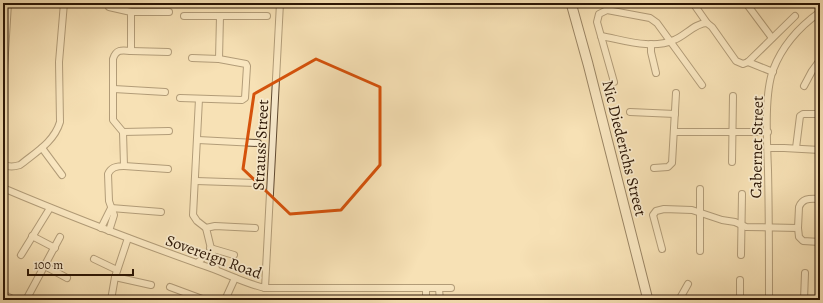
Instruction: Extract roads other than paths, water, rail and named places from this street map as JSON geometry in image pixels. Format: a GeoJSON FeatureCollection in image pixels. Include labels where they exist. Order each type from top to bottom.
{"type":"FeatureCollection","features":[{"type":"Feature","properties":{"kind":"street"},"geometry":{"type":"LineString","coordinates":[[3,86],[8,3]]}},
{"type":"Feature","properties":{"kind":"street"},"geometry":{"type":"LineString","coordinates":[[3,165],[14,167],[20,165],[51,140],[58,131],[60,122],[59,62],[64,3]]}},
{"type":"Feature","properties":{"kind":"street","name":"Strauss Street"},"geometry":{"type":"LineString","coordinates":[[265,288],[280,3]]}},
{"type":"Feature","properties":{"kind":"street","name":"Nic Diederichs Street"},"geometry":{"type":"LineString","coordinates":[[571,3],[648,300]]}},
{"type":"Feature","properties":{"kind":"street"},"geometry":{"type":"LineString","coordinates":[[693,3],[736,60],[741,64],[748,62],[795,16]]}},
{"type":"Feature","properties":{"kind":"street"},"geometry":{"type":"LineString","coordinates":[[746,3],[772,38]]}},
{"type":"Feature","properties":{"kind":"street"},"geometry":{"type":"LineString","coordinates":[[109,7],[131,12],[169,12]]}},
{"type":"Feature","properties":{"kind":"street"},"geometry":{"type":"LineString","coordinates":[[614,82],[597,22],[599,14],[607,10],[654,20],[702,85]]}},
{"type":"Feature","properties":{"kind":"street"},"geometry":{"type":"LineString","coordinates":[[131,12],[131,52]]}},
{"type":"Feature","properties":{"kind":"street","name":"Cabernet Street"},"geometry":{"type":"LineString","coordinates":[[769,300],[769,93],[773,72],[783,49],[802,27],[820,12]]}},
{"type":"Feature","properties":{"kind":"street"},"geometry":{"type":"LineString","coordinates":[[184,16],[267,16]]}},
{"type":"Feature","properties":{"kind":"street"},"geometry":{"type":"LineString","coordinates":[[219,59],[220,16]]}},
{"type":"Feature","properties":{"kind":"street"},"geometry":{"type":"LineString","coordinates":[[601,36],[651,44],[671,42],[701,24],[707,23]]}},
{"type":"Feature","properties":{"kind":"street"},"geometry":{"type":"LineString","coordinates":[[651,44],[651,52],[656,73]]}},
{"type":"Feature","properties":{"kind":"street"},"geometry":{"type":"LineString","coordinates":[[124,166],[123,132],[113,120],[113,59],[115,54],[122,50],[131,52],[168,52]]}},
{"type":"Feature","properties":{"kind":"street"},"geometry":{"type":"LineString","coordinates":[[180,98],[199,100],[242,100],[245,98],[246,64],[219,59],[192,58]]}},
{"type":"Feature","properties":{"kind":"street"},"geometry":{"type":"LineString","coordinates":[[804,86],[820,60]]}},
{"type":"Feature","properties":{"kind":"street"},"geometry":{"type":"LineString","coordinates":[[748,62],[773,72]]}},
{"type":"Feature","properties":{"kind":"street"},"geometry":{"type":"LineString","coordinates":[[114,89],[165,92]]}},
{"type":"Feature","properties":{"kind":"street"},"geometry":{"type":"LineString","coordinates":[[654,168],[668,167],[672,163],[676,93]]}},
{"type":"Feature","properties":{"kind":"street"},"geometry":{"type":"LineString","coordinates":[[732,162],[733,96]]}},
{"type":"Feature","properties":{"kind":"street"},"geometry":{"type":"LineString","coordinates":[[199,100],[194,215],[197,221],[206,228],[210,250],[216,269]]}},
{"type":"Feature","properties":{"kind":"street"},"geometry":{"type":"LineString","coordinates":[[630,112],[675,114]]}},
{"type":"Feature","properties":{"kind":"street"},"geometry":{"type":"LineString","coordinates":[[796,148],[800,116],[803,114],[820,114]]}},
{"type":"Feature","properties":{"kind":"street"},"geometry":{"type":"LineString","coordinates":[[123,132],[169,130]]}},
{"type":"Feature","properties":{"kind":"street"},"geometry":{"type":"LineString","coordinates":[[674,132],[768,132]]}},
{"type":"Feature","properties":{"kind":"street"},"geometry":{"type":"LineString","coordinates":[[198,140],[258,143]]}},
{"type":"Feature","properties":{"kind":"street"},"geometry":{"type":"LineString","coordinates":[[42,148],[62,175]]}},
{"type":"Feature","properties":{"kind":"street"},"geometry":{"type":"LineString","coordinates":[[768,148],[820,150]]}},
{"type":"Feature","properties":{"kind":"street"},"geometry":{"type":"LineString","coordinates":[[109,231],[114,216],[109,201],[109,170],[113,167],[124,166],[168,169]]}},
{"type":"Feature","properties":{"kind":"street"},"geometry":{"type":"LineString","coordinates":[[196,181],[258,183]]}},
{"type":"Feature","properties":{"kind":"street","name":"Sovereign Road"},"geometry":{"type":"LineString","coordinates":[[3,188],[101,228],[216,269],[249,284],[265,288],[451,288]]}},
{"type":"Feature","properties":{"kind":"street"},"geometry":{"type":"LineString","coordinates":[[700,189],[700,251]]}},
{"type":"Feature","properties":{"kind":"street"},"geometry":{"type":"LineString","coordinates":[[741,255],[742,194]]}},
{"type":"Feature","properties":{"kind":"street"},"geometry":{"type":"LineString","coordinates":[[820,199],[807,199],[800,203],[798,228],[799,237],[803,241],[820,242]]}},
{"type":"Feature","properties":{"kind":"street"},"geometry":{"type":"LineString","coordinates":[[21,255],[50,208]]}},
{"type":"Feature","properties":{"kind":"street"},"geometry":{"type":"LineString","coordinates":[[111,208],[161,212]]}},
{"type":"Feature","properties":{"kind":"street"},"geometry":{"type":"LineString","coordinates":[[101,228],[111,208]]}},
{"type":"Feature","properties":{"kind":"street"},"geometry":{"type":"LineString","coordinates":[[662,249],[653,217],[654,213],[664,209],[692,210],[700,214],[735,222],[746,227],[798,228]]}},
{"type":"Feature","properties":{"kind":"street"},"geometry":{"type":"LineString","coordinates":[[206,228],[215,226],[255,228]]}},
{"type":"Feature","properties":{"kind":"street"},"geometry":{"type":"LineString","coordinates":[[32,236],[54,248]]}},
{"type":"Feature","properties":{"kind":"street"},"geometry":{"type":"LineString","coordinates":[[26,300],[60,237]]}},
{"type":"Feature","properties":{"kind":"street"},"geometry":{"type":"LineString","coordinates":[[111,300],[116,273],[128,238]]}},
{"type":"Feature","properties":{"kind":"street"},"geometry":{"type":"LineString","coordinates":[[210,250],[234,255]]}},
{"type":"Feature","properties":{"kind":"street"},"geometry":{"type":"LineString","coordinates":[[197,262],[210,250]]}},
{"type":"Feature","properties":{"kind":"street"},"geometry":{"type":"LineString","coordinates":[[94,259],[116,273],[151,285]]}},
{"type":"Feature","properties":{"kind":"street"},"geometry":{"type":"LineString","coordinates":[[45,266],[67,278]]}},
{"type":"Feature","properties":{"kind":"street"},"geometry":{"type":"LineString","coordinates":[[804,300],[805,273]]}},
{"type":"Feature","properties":{"kind":"street"},"geometry":{"type":"LineString","coordinates":[[225,300],[235,278]]}},
{"type":"Feature","properties":{"kind":"street"},"geometry":{"type":"LineString","coordinates":[[740,280],[740,300]]}},
{"type":"Feature","properties":{"kind":"street"},"geometry":{"type":"LineString","coordinates":[[679,300],[688,284]]}},
{"type":"Feature","properties":{"kind":"street"},"geometry":{"type":"LineString","coordinates":[[170,287],[205,300]]}},
{"type":"Feature","properties":{"kind":"street"},"geometry":{"type":"LineString","coordinates":[[426,289],[426,300]]}},
{"type":"Feature","properties":{"kind":"street"},"geometry":{"type":"LineString","coordinates":[[439,289],[440,300]]}},
{"type":"Feature","properties":{"kind":"street"},"geometry":{"type":"LineString","coordinates":[[3,294],[14,300]]}}]}
